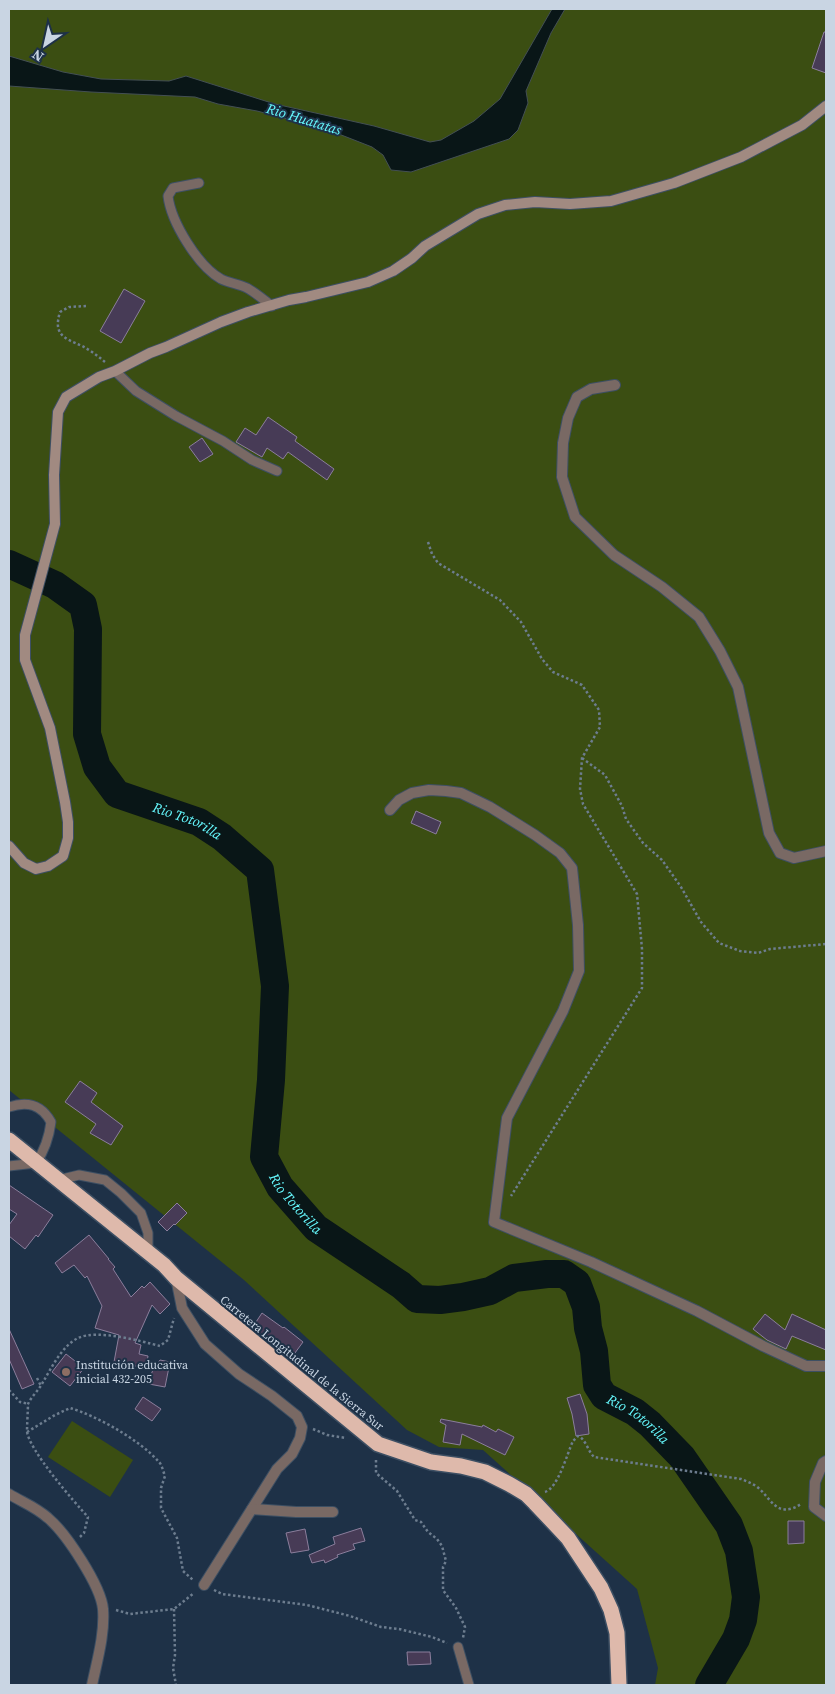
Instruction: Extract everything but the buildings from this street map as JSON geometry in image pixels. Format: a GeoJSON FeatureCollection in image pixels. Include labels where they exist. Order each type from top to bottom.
{"type":"FeatureCollection","features":[{"type":"Feature","properties":{"kind":"highway","name":"Carretera Longitudinal de la Sierra Sur"},"geometry":{"type":"LineString","coordinates":[[9,1140],[164,1265],[176,1278],[378,1444],[431,1462],[461,1466],[484,1472],[526,1494],[568,1538],[600,1588],[611,1610],[617,1633],[618,1685]]}},
{"type":"Feature","properties":{"kind":"street"},"geometry":{"type":"LineString","coordinates":[[9,846],[24,863],[36,869],[48,866],[63,856],[68,845],[65,802],[50,728],[25,660],[25,635],[54,524],[54,476],[58,412],[60,404],[72,392],[150,353],[221,322],[289,300],[368,282],[393,271],[424,246],[478,214],[505,205],[535,202],[570,204],[611,201],[674,184],[741,157],[802,125],[826,106]]}},
{"type":"Feature","properties":{"kind":"street"},"geometry":{"type":"LineString","coordinates":[[615,384],[591,388],[577,397],[568,418],[563,443],[562,477],[575,516],[614,555],[662,587],[699,617],[720,651],[738,687],[769,833],[780,853],[794,858],[826,850]]}},
{"type":"Feature","properties":{"kind":"street"},"geometry":{"type":"LineString","coordinates":[[390,810],[399,800],[412,793],[429,790],[461,794],[490,807],[535,835],[560,853],[572,868],[578,925],[579,971],[564,1011],[508,1118],[494,1222],[600,1266],[697,1311],[763,1346],[806,1366],[826,1366]]}},
{"type":"Feature","properties":{"kind":"street"},"geometry":{"type":"LineString","coordinates":[[176,1278],[182,1308],[205,1344],[226,1364],[297,1416],[302,1427],[300,1438],[292,1454],[276,1469],[204,1585]]}},
{"type":"Feature","properties":{"kind":"street"},"geometry":{"type":"LineString","coordinates":[[826,1461],[815,1482],[814,1507],[826,1516]]}},
{"type":"Feature","properties":{"kind":"street"},"geometry":{"type":"LineString","coordinates":[[9,1494],[32,1506],[49,1518],[72,1544],[92,1579],[103,1607],[100,1645],[92,1685]]}},
{"type":"Feature","properties":{"kind":"street"},"geometry":{"type":"LineString","coordinates":[[252,1508],[296,1512],[333,1512]]}},
{"type":"Feature","properties":{"kind":"lane"},"geometry":{"type":"LineString","coordinates":[[199,183],[173,188],[168,196],[169,209],[185,240],[201,262],[220,278],[247,288],[272,306]]}},
{"type":"Feature","properties":{"kind":"lane"},"geometry":{"type":"LineString","coordinates":[[115,372],[136,391],[176,416],[252,460],[277,471]]}},
{"type":"Feature","properties":{"kind":"lane"},"geometry":{"type":"LineString","coordinates":[[9,1107],[16,1104],[35,1105],[41,1108],[51,1122],[49,1137],[44,1151],[36,1163],[9,1166]]}},
{"type":"Feature","properties":{"kind":"lane"},"geometry":{"type":"LineString","coordinates":[[58,1180],[79,1175],[105,1180],[141,1213],[148,1232],[148,1253]]}},
{"type":"Feature","properties":{"kind":"lane"},"geometry":{"type":"LineString","coordinates":[[458,1647],[469,1685]]}},
{"type":"Feature","properties":{"kind":"path"},"geometry":{"type":"LineString","coordinates":[[86,306],[69,307],[60,312],[58,328],[61,336],[94,354],[115,372]]}},
{"type":"Feature","properties":{"kind":"path"},"geometry":{"type":"LineString","coordinates":[[582,758],[604,775],[622,806],[626,819],[643,843],[662,860],[681,887],[701,922],[720,943],[740,951],[758,953],[770,949],[826,944]]}},
{"type":"Feature","properties":{"kind":"path"},"geometry":{"type":"LineString","coordinates":[[72,1544],[84,1533],[88,1517],[58,1481],[35,1449],[27,1432],[28,1404],[58,1358],[70,1344],[79,1338],[94,1335],[126,1338],[160,1346],[168,1340],[175,1312]]}},
{"type":"Feature","properties":{"kind":"path"},"geometry":{"type":"LineString","coordinates":[[37,1378],[41,1386]]}},
{"type":"Feature","properties":{"kind":"path"},"geometry":{"type":"LineString","coordinates":[[9,1390],[20,1402],[28,1404]]}},
{"type":"Feature","properties":{"kind":"path"},"geometry":{"type":"LineString","coordinates":[[27,1432],[54,1415],[70,1408],[85,1412],[132,1438],[160,1463],[165,1476],[161,1488],[161,1508],[177,1538],[183,1571],[192,1580],[222,1594],[307,1605],[381,1626],[432,1637],[458,1647],[462,1641],[465,1626],[456,1608],[443,1590],[442,1568],[446,1561],[442,1546],[421,1522],[415,1520],[397,1490],[376,1473],[378,1444]]}},
{"type":"Feature","properties":{"kind":"path"},"geometry":{"type":"LineString","coordinates":[[302,1427],[346,1438],[364,1432]]}},
{"type":"Feature","properties":{"kind":"path"},"geometry":{"type":"LineString","coordinates":[[526,1494],[550,1490],[560,1473],[573,1441],[578,1436],[583,1439],[589,1452],[594,1457],[611,1458],[741,1479],[755,1486],[772,1504],[782,1509],[794,1509],[802,1504],[814,1507]]}},
{"type":"Feature","properties":{"kind":"path"},"geometry":{"type":"LineString","coordinates":[[103,1607],[130,1614],[174,1609],[204,1585]]}},
{"type":"Feature","properties":{"kind":"path"},"geometry":{"type":"LineString","coordinates":[[174,1609],[176,1655],[173,1668],[176,1685]]}},
{"type":"Feature","properties":{"kind":"green space"},"geometry":{"type":"Polygon","coordinates":[[[9,9],[826,9],[826,1685],[655,1685],[658,1668],[637,1589],[483,1450],[439,1447],[407,1430],[244,1280],[9,1090],[9,9]]]}},
{"type":"Feature","properties":{"kind":"green space"},"geometry":{"type":"Polygon","coordinates":[[[72,1421],[133,1460],[110,1497],[48,1457],[72,1421]]]}},
{"type":"Feature","properties":{"kind":"water","name":"Rio Huatatas"},"geometry":{"type":"Polygon","coordinates":[[[552,9],[565,9],[551,33],[526,91],[528,103],[518,130],[509,139],[411,172],[391,170],[383,155],[372,147],[326,129],[195,97],[9,86],[9,56],[63,72],[101,79],[169,81],[186,76],[275,104],[374,126],[430,142],[441,140],[474,121],[500,99],[552,9]]]}},
{"type":"Feature","properties":{"kind":"waterway","name":"Rio Totorilla"},"geometry":{"type":"LineString","coordinates":[[9,564],[55,585],[83,605],[88,629],[87,734],[97,767],[117,794],[199,822],[222,837],[260,870],[275,986],[271,1080],[264,1157],[280,1187],[316,1228],[401,1285],[417,1299],[440,1300],[463,1297],[490,1291],[514,1278],[547,1274],[564,1274],[577,1283],[586,1307],[588,1328],[594,1351],[597,1385],[604,1396],[635,1412],[650,1424],[682,1457],[729,1525],[739,1551],[746,1597],[743,1620],[736,1639],[709,1685]]}},
{"type":"Feature","properties":{"kind":"place","name":"Institución educativa inicial 432-205"},"geometry":{"type":"Point","coordinates":[66,1372]}}]}
